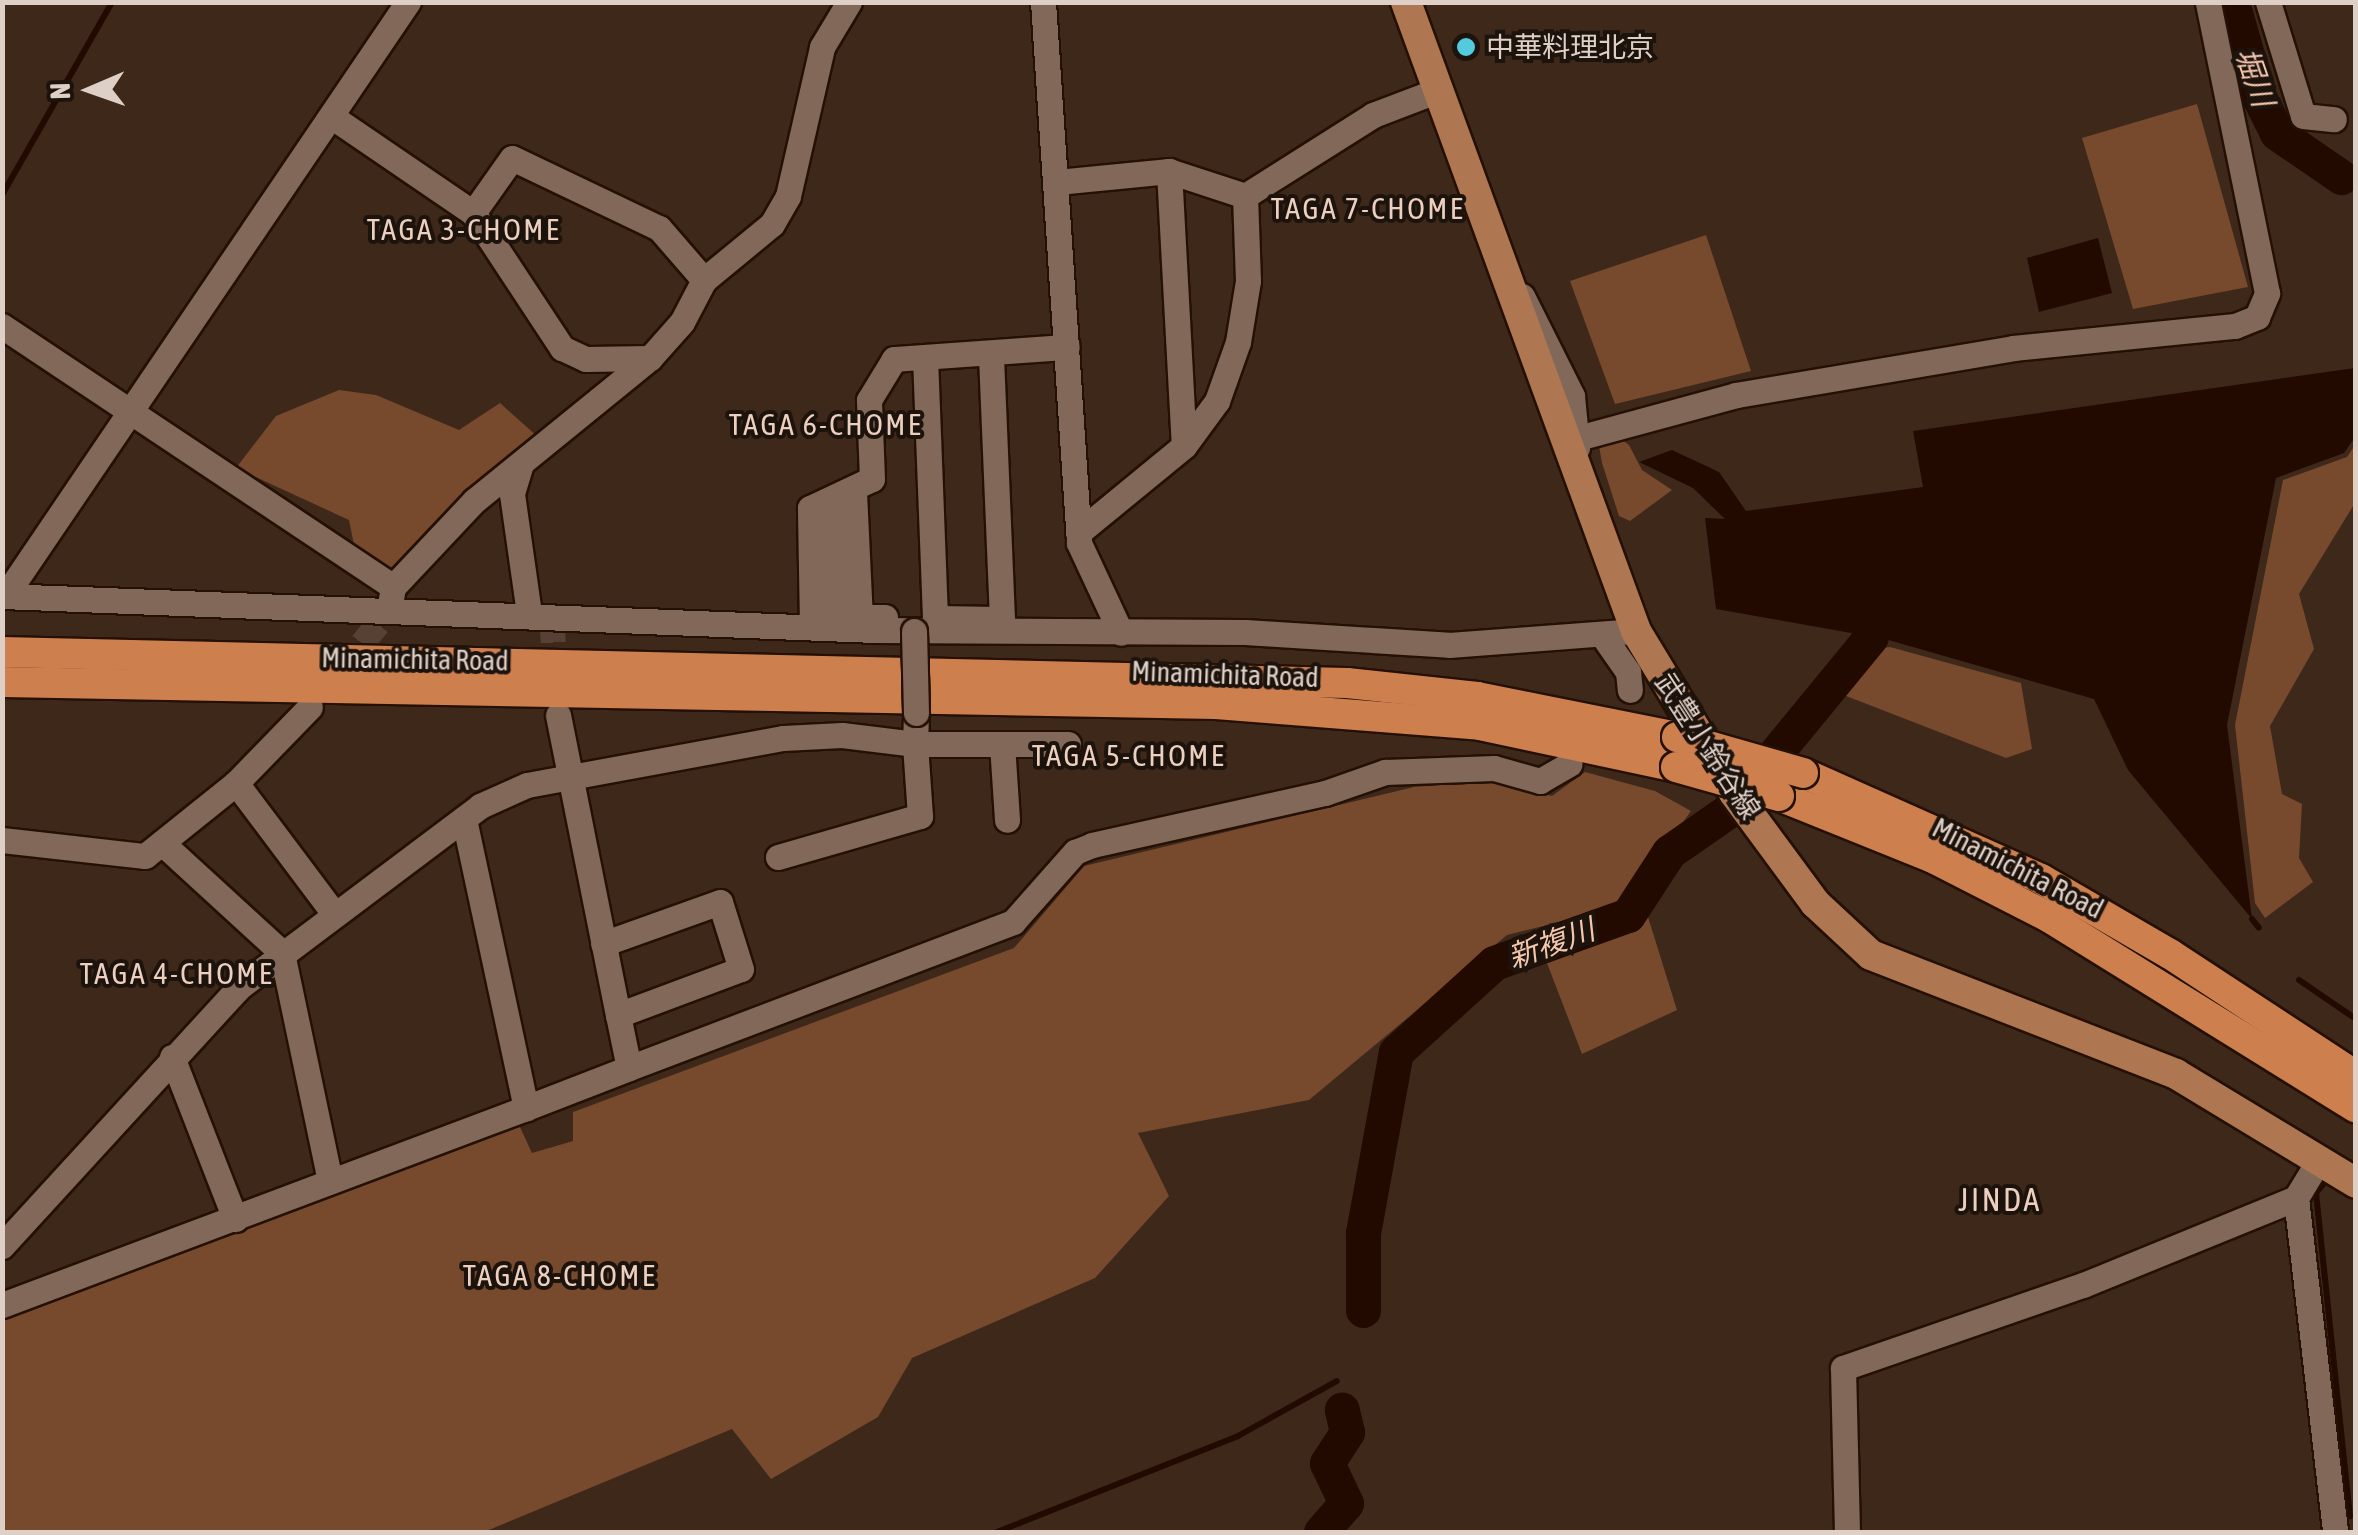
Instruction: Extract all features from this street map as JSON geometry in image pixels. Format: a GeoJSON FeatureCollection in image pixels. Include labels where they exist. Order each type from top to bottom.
{"type":"FeatureCollection","features":[{"type":"Feature","properties":{"kind":"highway","name":"Minamichita Road"},"geometry":{"type":"LineString","coordinates":[[2,652],[1346,683],[1511,703],[1676,752],[1933,858],[2050,918],[2356,1108]]}},
{"type":"Feature","properties":{"kind":"highway","name":"Minamichita Road"},"geometry":{"type":"LineString","coordinates":[[2,682],[1216,704],[1480,725],[1803,773],[2041,879],[2170,954],[2356,1076]]}},
{"type":"Feature","properties":{"kind":"main road","name":"武豊小鈴谷線"},"geometry":{"type":"LineString","coordinates":[[1406,2],[1436,90],[1572,440],[1578,471],[1636,631],[1734,793],[1814,903],[1871,954],[2176,1074],[2356,1183]]}},
{"type":"Feature","properties":{"kind":"street"},"geometry":{"type":"LineString","coordinates":[[4,596],[408,2]]}},
{"type":"Feature","properties":{"kind":"street"},"geometry":{"type":"LineString","coordinates":[[391,598],[474,500],[520,467],[650,358],[682,322],[704,280],[752,246],[788,196],[822,47],[849,2]]}},
{"type":"Feature","properties":{"kind":"street"},"geometry":{"type":"LineString","coordinates":[[1043,2],[1078,533],[1121,633]]}},
{"type":"Feature","properties":{"kind":"street"},"geometry":{"type":"LineString","coordinates":[[1572,440],[1736,395],[2013,348],[2236,326],[2258,317],[2266,293],[2208,2]]}},
{"type":"Feature","properties":{"kind":"street"},"geometry":{"type":"LineString","coordinates":[[2268,2],[2303,116],[2334,118]]}},
{"type":"Feature","properties":{"kind":"street"},"geometry":{"type":"LineString","coordinates":[[1246,196],[1373,114],[1436,90]]}},
{"type":"Feature","properties":{"kind":"street"},"geometry":{"type":"LineString","coordinates":[[331,116],[473,213],[562,348],[586,359],[650,358]]}},
{"type":"Feature","properties":{"kind":"street"},"geometry":{"type":"LineString","coordinates":[[473,213],[512,158],[658,228],[704,280]]}},
{"type":"Feature","properties":{"kind":"street"},"geometry":{"type":"LineString","coordinates":[[1056,182],[1168,171],[1246,196]]}},
{"type":"Feature","properties":{"kind":"street"},"geometry":{"type":"LineString","coordinates":[[1168,171],[1184,446]]}},
{"type":"Feature","properties":{"kind":"street"},"geometry":{"type":"LineString","coordinates":[[1078,533],[1184,446],[1217,402],[1238,342],[1248,280],[1246,196]]}},
{"type":"Feature","properties":{"kind":"street"},"geometry":{"type":"LineString","coordinates":[[2,326],[131,412],[391,598]]}},
{"type":"Feature","properties":{"kind":"street"},"geometry":{"type":"LineString","coordinates":[[812,626],[810,508],[843,496],[872,479],[869,400],[894,359],[1067,347]]}},
{"type":"Feature","properties":{"kind":"street"},"geometry":{"type":"LineString","coordinates":[[4,596],[391,598],[529,614],[812,626],[1002,619],[990,353]]}},
{"type":"Feature","properties":{"kind":"street"},"geometry":{"type":"LineString","coordinates":[[778,857],[920,816],[914,744],[924,624],[925,357]]}},
{"type":"Feature","properties":{"kind":"street"},"geometry":{"type":"LineString","coordinates":[[520,467],[512,494],[529,614]]}},
{"type":"Feature","properties":{"kind":"street"},"geometry":{"type":"LineString","coordinates":[[843,496],[860,617],[924,624],[1121,633],[1246,632],[1449,645],[1636,631]]}},
{"type":"Feature","properties":{"kind":"street"},"geometry":{"type":"LineString","coordinates":[[1604,636],[1628,672],[1630,690]]}},
{"type":"Feature","properties":{"kind":"street"},"geometry":{"type":"LineString","coordinates":[[2,840],[124,857],[144,856],[236,783],[310,707]]}},
{"type":"Feature","properties":{"kind":"street"},"geometry":{"type":"LineString","coordinates":[[558,715],[566,776],[629,1068]]}},
{"type":"Feature","properties":{"kind":"street"},"geometry":{"type":"LineString","coordinates":[[2,1246],[238,988],[334,912],[464,819],[527,785],[783,738],[842,734],[914,744],[1068,744]]}},
{"type":"Feature","properties":{"kind":"street"},"geometry":{"type":"LineString","coordinates":[[1002,744],[1007,820]]}},
{"type":"Feature","properties":{"kind":"street"},"geometry":{"type":"LineString","coordinates":[[2,1305],[1014,922],[1076,852],[1092,845],[1325,793],[1385,772],[1494,768],[1540,781],[1561,774],[1570,764]]}},
{"type":"Feature","properties":{"kind":"street"},"geometry":{"type":"LineString","coordinates":[[236,783],[334,912]]}},
{"type":"Feature","properties":{"kind":"street"},"geometry":{"type":"LineString","coordinates":[[464,819],[526,1108]]}},
{"type":"Feature","properties":{"kind":"street"},"geometry":{"type":"LineString","coordinates":[[162,843],[282,953],[330,1181]]}},
{"type":"Feature","properties":{"kind":"street"},"geometry":{"type":"LineString","coordinates":[[603,944],[720,902],[741,969],[618,1014]]}},
{"type":"Feature","properties":{"kind":"street"},"geometry":{"type":"LineString","coordinates":[[172,1057],[235,1219]]}},
{"type":"Feature","properties":{"kind":"street"},"geometry":{"type":"LineString","coordinates":[[1847,1532],[1843,1368],[2083,1285],[2296,1198],[2320,1160]]}},
{"type":"Feature","properties":{"kind":"street"},"geometry":{"type":"LineString","coordinates":[[2296,1198],[2339,1532],[2356,1532]]}},
{"type":"Feature","properties":{"kind":"shaded area"},"geometry":{"type":"Polygon","coordinates":[[[2197,104],[2248,287],[2133,309],[2082,138],[2197,104]]]}},
{"type":"Feature","properties":{"kind":"shaded area"},"geometry":{"type":"Polygon","coordinates":[[[1706,235],[1751,371],[1615,404],[1570,281],[1706,235]]]}},
{"type":"Feature","properties":{"kind":"shaded area"},"geometry":{"type":"Polygon","coordinates":[[[2098,238],[2112,293],[2039,312],[2027,258],[2098,238]]]}},
{"type":"Feature","properties":{"kind":"shaded area"},"geometry":{"type":"Polygon","coordinates":[[[2355,368],[2355,437],[2344,453],[2276,478],[2227,725],[2252,919],[2128,770],[2094,699],[1885,639],[1716,609],[1705,518],[1725,519],[1693,488],[1639,462],[1672,450],[1719,472],[1746,511],[1923,487],[1913,431],[2355,368]]]}},
{"type":"Feature","properties":{"kind":"shaded area"},"geometry":{"type":"Polygon","coordinates":[[[339,390],[376,395],[459,430],[500,403],[538,437],[457,502],[392,574],[356,555],[349,520],[236,468],[276,416],[339,390]]]}},
{"type":"Feature","properties":{"kind":"shaded area"},"geometry":{"type":"Polygon","coordinates":[[[1614,434],[1629,445],[1642,470],[1672,490],[1630,521],[1619,516],[1602,463],[1598,440],[1614,434]]]}},
{"type":"Feature","properties":{"kind":"shaded area"},"geometry":{"type":"Polygon","coordinates":[[[2355,445],[2355,503],[2299,594],[2314,649],[2270,726],[2282,794],[2302,804],[2299,858],[2313,882],[2265,918],[2255,903],[2235,725],[2283,480],[2347,457],[2355,445]]]}},
{"type":"Feature","properties":{"kind":"shaded area"},"geometry":{"type":"Polygon","coordinates":[[[1890,647],[2021,683],[2032,749],[2006,758],[1841,694],[1868,650],[1890,647]]]}},
{"type":"Feature","properties":{"kind":"shaded area"},"geometry":{"type":"Polygon","coordinates":[[[1585,772],[1655,791],[1691,811],[1622,907],[1507,935],[1309,1100],[1138,1133],[1169,1196],[1095,1278],[912,1358],[878,1417],[771,1479],[732,1429],[484,1532],[3,1532],[3,1316],[519,1125],[532,1153],[573,1141],[573,1112],[1014,948],[1084,866],[1414,787],[1495,780],[1552,796],[1585,772]]]}},
{"type":"Feature","properties":{"kind":"shaded area"},"geometry":{"type":"Polygon","coordinates":[[[1648,917],[1677,1010],[1582,1054],[1545,958],[1648,917]]]}},
{"type":"Feature","properties":{"kind":"waterway"},"geometry":{"type":"LineString","coordinates":[[2,195],[112,2]]}},
{"type":"Feature","properties":{"kind":"waterway","name":"堀川"},"geometry":{"type":"LineString","coordinates":[[2232,2],[2259,97],[2277,133],[2341,177]]}},
{"type":"Feature","properties":{"kind":"waterway","name":"新複川"},"geometry":{"type":"LineString","coordinates":[[1363,1310],[1363,1233],[1396,1052],[1494,963],[1628,915],[1669,852],[1728,811],[1871,637]]}},
{"type":"Feature","properties":{"kind":"waterway"},"geometry":{"type":"LineString","coordinates":[[2252,919],[2259,928]]}},
{"type":"Feature","properties":{"kind":"waterway"},"geometry":{"type":"LineString","coordinates":[[2299,980],[2356,1019]]}},
{"type":"Feature","properties":{"kind":"waterway"},"geometry":{"type":"LineString","coordinates":[[2324,1183],[2316,1193],[2350,1516]]}},
{"type":"Feature","properties":{"kind":"waterway"},"geometry":{"type":"LineString","coordinates":[[997,1532],[1238,1436],[1337,1381]]}},
{"type":"Feature","properties":{"kind":"waterway","name":"新複川"},"geometry":{"type":"LineString","coordinates":[[1321,1532],[1346,1503],[1327,1463],[1347,1432],[1342,1410]]}},
{"type":"Feature","properties":{"kind":"tunnel"},"geometry":{"type":"LineString","coordinates":[[339,672],[389,610]]}},
{"type":"Feature","properties":{"kind":"tunnel"},"geometry":{"type":"LineString","coordinates":[[552,617],[555,680]]}},
{"type":"Feature","properties":{"kind":"place","name":"中華料理北京"},"geometry":{"type":"Point","coordinates":[1466,47]}},
{"type":"Feature","properties":{"kind":"district","name":"TAGA 7-CHOME"},"geometry":{"type":"Point","coordinates":[1368,208]}},
{"type":"Feature","properties":{"kind":"district","name":"TAGA 3-CHOME"},"geometry":{"type":"Point","coordinates":[464,229]}},
{"type":"Feature","properties":{"kind":"district","name":"TAGA 6-CHOME"},"geometry":{"type":"Point","coordinates":[826,424]}},
{"type":"Feature","properties":{"kind":"district","name":"TAGA 5-CHOME"},"geometry":{"type":"Point","coordinates":[1129,755]}},
{"type":"Feature","properties":{"kind":"district","name":"TAGA 4-CHOME"},"geometry":{"type":"Point","coordinates":[177,973]}},
{"type":"Feature","properties":{"kind":"district","name":"JINDA"},"geometry":{"type":"Point","coordinates":[2000,1200]}},
{"type":"Feature","properties":{"kind":"district","name":"TAGA 8-CHOME"},"geometry":{"type":"Point","coordinates":[560,1275]}}]}
